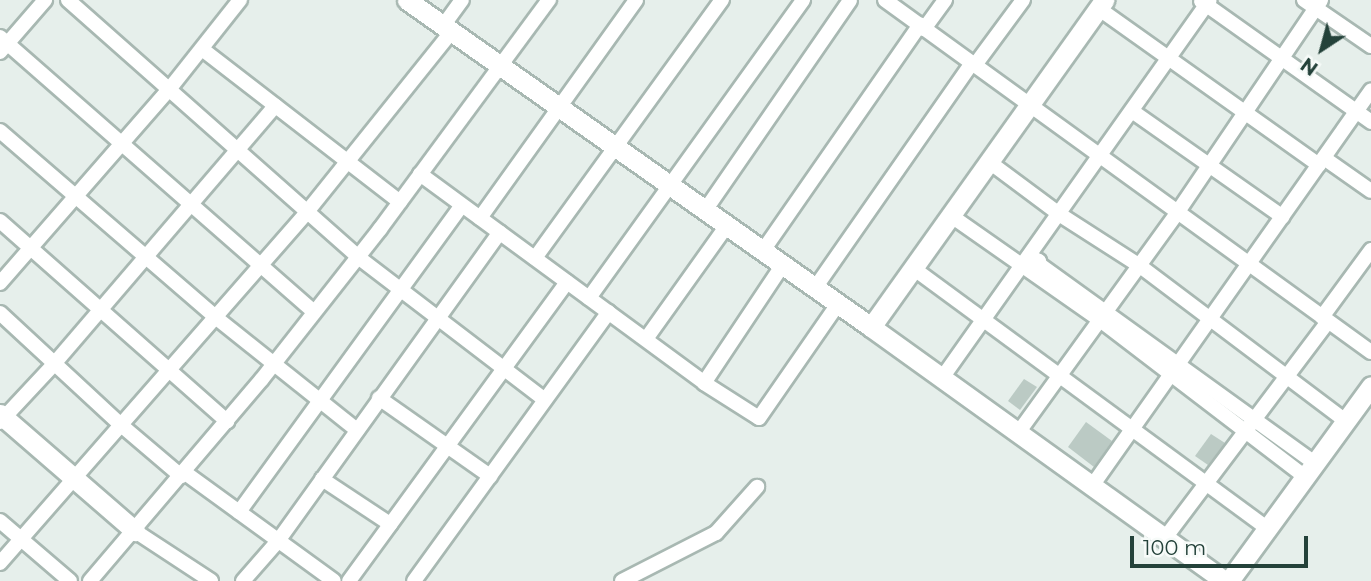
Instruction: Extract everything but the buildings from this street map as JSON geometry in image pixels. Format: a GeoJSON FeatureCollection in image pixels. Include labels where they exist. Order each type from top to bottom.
{"type":"FeatureCollection","features":[{"type":"Feature","properties":{"kind":"street"},"geometry":{"type":"LineString","coordinates":[[45,0],[2,44],[123,142],[259,266],[314,312]]}},
{"type":"Feature","properties":{"kind":"street"},"geometry":{"type":"LineString","coordinates":[[68,0],[358,257],[545,400]]}},
{"type":"Feature","properties":{"kind":"street"},"geometry":{"type":"LineString","coordinates":[[0,284],[168,90],[240,0]]}},
{"type":"Feature","properties":{"kind":"street"},"geometry":{"type":"LineString","coordinates":[[407,0],[499,68],[871,327],[1227,581],[1371,386]]}},
{"type":"Feature","properties":{"kind":"street"},"geometry":{"type":"LineString","coordinates":[[0,563],[307,212],[447,29],[462,0]]}},
{"type":"Feature","properties":{"kind":"street"},"geometry":{"type":"LineString","coordinates":[[90,581],[273,365],[400,202],[549,0]]}},
{"type":"Feature","properties":{"kind":"street"},"geometry":{"type":"LineString","coordinates":[[480,218],[636,0]]}},
{"type":"Feature","properties":{"kind":"street"},"geometry":{"type":"LineString","coordinates":[[535,258],[722,0]]}},
{"type":"Feature","properties":{"kind":"street"},"geometry":{"type":"LineString","coordinates":[[589,298],[803,0]]}},
{"type":"Feature","properties":{"kind":"street"},"geometry":{"type":"LineString","coordinates":[[704,212],[850,0]]}},
{"type":"Feature","properties":{"kind":"street"},"geometry":{"type":"LineString","coordinates":[[886,0],[1371,352]]}},
{"type":"Feature","properties":{"kind":"street"},"geometry":{"type":"LineString","coordinates":[[762,252],[922,27],[945,0]]}},
{"type":"Feature","properties":{"kind":"street"},"geometry":{"type":"LineString","coordinates":[[815,288],[973,64],[1023,0]]}},
{"type":"Feature","properties":{"kind":"street"},"geometry":{"type":"LineString","coordinates":[[942,378],[1132,111],[1205,2],[1280,59],[1371,122]]}},
{"type":"Feature","properties":{"kind":"street"},"geometry":{"type":"LineString","coordinates":[[1018,433],[1177,213],[1280,59],[1313,3],[1371,46]]}},
{"type":"Feature","properties":{"kind":"street"},"geometry":{"type":"LineString","coordinates":[[871,327],[1101,4],[1245,110],[1322,162],[1371,191]]}},
{"type":"Feature","properties":{"kind":"street"},"geometry":{"type":"LineString","coordinates":[[202,49],[400,202]]}},
{"type":"Feature","properties":{"kind":"street"},"geometry":{"type":"LineString","coordinates":[[1092,486],[1371,91]]}},
{"type":"Feature","properties":{"kind":"street"},"geometry":{"type":"LineString","coordinates":[[211,581],[135,531],[1,418],[101,311],[275,106]]}},
{"type":"Feature","properties":{"kind":"street"},"geometry":{"type":"LineString","coordinates":[[1132,111],[1283,217]]}},
{"type":"Feature","properties":{"kind":"street"},"geometry":{"type":"LineString","coordinates":[[0,131],[214,316],[357,429]]}},
{"type":"Feature","properties":{"kind":"street"},"geometry":{"type":"LineString","coordinates":[[988,161],[1059,214],[1140,266],[1346,421]]}},
{"type":"Feature","properties":{"kind":"street"},"geometry":{"type":"LineString","coordinates":[[421,174],[704,383],[759,418],[838,304]]}},
{"type":"Feature","properties":{"kind":"street"},"geometry":{"type":"LineString","coordinates":[[239,512],[462,205]]}},
{"type":"Feature","properties":{"kind":"street"},"geometry":{"type":"LineString","coordinates":[[950,215],[1026,260],[1310,470]]}},
{"type":"Feature","properties":{"kind":"street"},"geometry":{"type":"LineString","coordinates":[[0,221],[167,371],[227,421]]}},
{"type":"Feature","properties":{"kind":"street"},"geometry":{"type":"LineString","coordinates":[[646,339],[726,227]]}},
{"type":"Feature","properties":{"kind":"street"},"geometry":{"type":"LineString","coordinates":[[243,581],[278,541],[500,232]]}},
{"type":"Feature","properties":{"kind":"street"},"geometry":{"type":"LineString","coordinates":[[1165,538],[1286,374],[1371,250]]}},
{"type":"Feature","properties":{"kind":"street"},"geometry":{"type":"LineString","coordinates":[[704,383],[782,266]]}},
{"type":"Feature","properties":{"kind":"street"},"geometry":{"type":"LineString","coordinates":[[913,268],[1268,528]]}},
{"type":"Feature","properties":{"kind":"street"},"geometry":{"type":"LineString","coordinates":[[349,581],[567,282]]}},
{"type":"Feature","properties":{"kind":"street"},"geometry":{"type":"LineString","coordinates":[[414,581],[609,312]]}},
{"type":"Feature","properties":{"kind":"street"},"geometry":{"type":"LineString","coordinates":[[0,313],[121,425],[183,474],[334,581]]}},
{"type":"Feature","properties":{"kind":"street"},"geometry":{"type":"LineString","coordinates":[[379,398],[490,476]]}},
{"type":"Feature","properties":{"kind":"street"},"geometry":{"type":"LineString","coordinates":[[322,479],[390,524]]}},
{"type":"Feature","properties":{"kind":"street"},"geometry":{"type":"LineString","coordinates":[[622,581],[716,533],[757,487]]}},
{"type":"Feature","properties":{"kind":"street"},"geometry":{"type":"LineString","coordinates":[[0,521],[70,581]]}}]}
